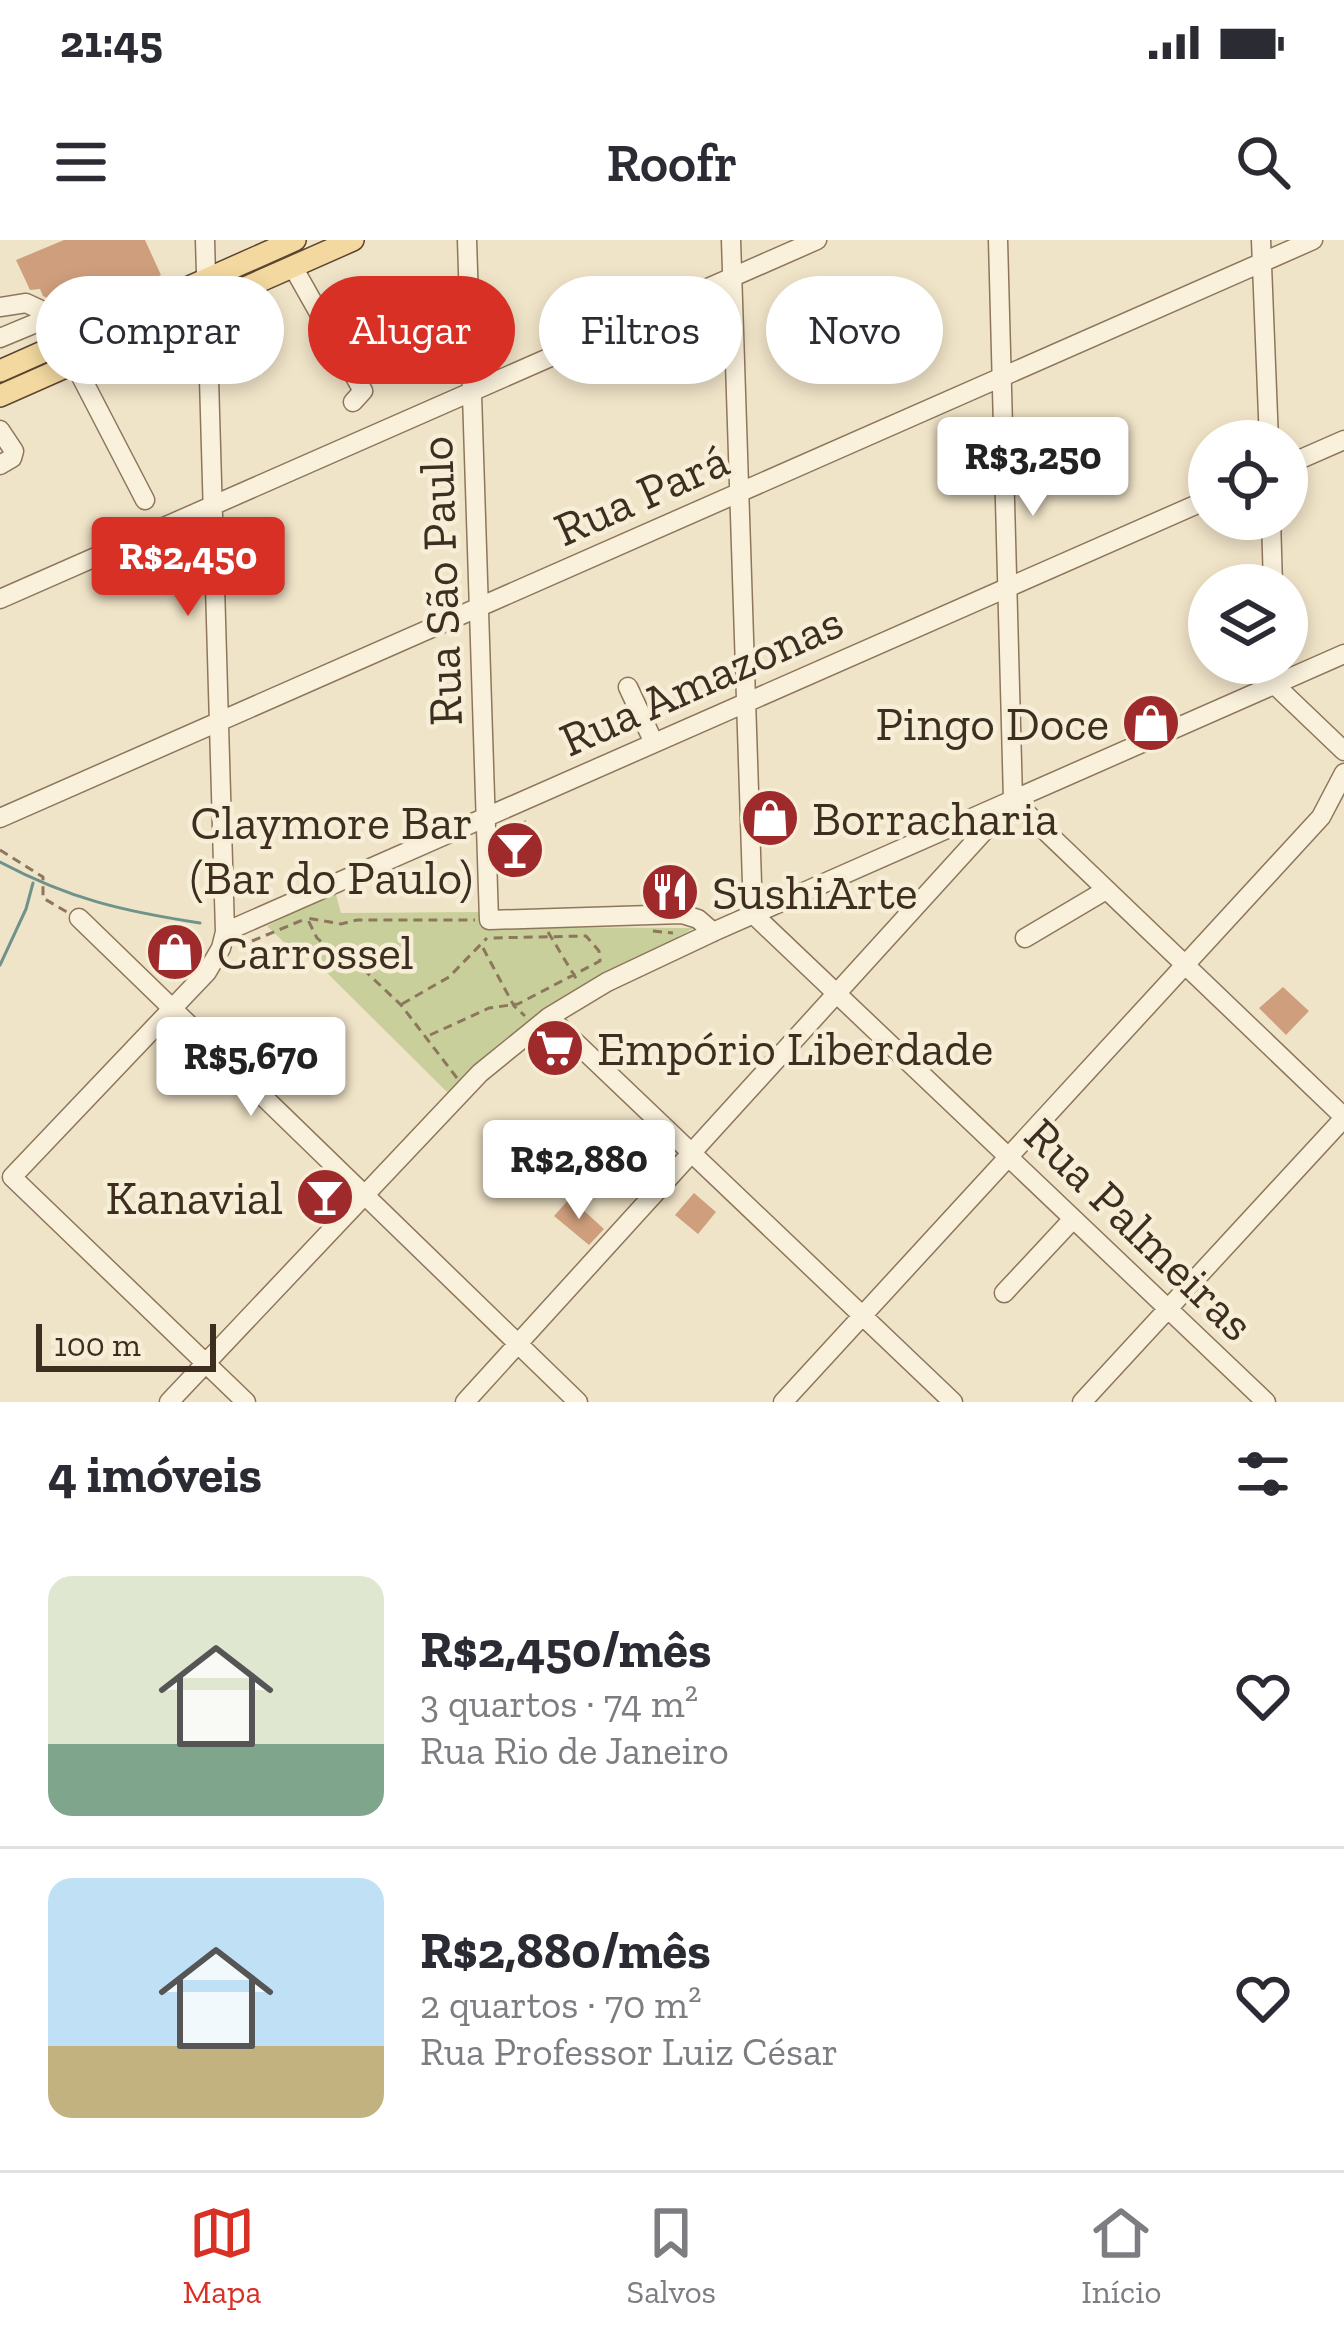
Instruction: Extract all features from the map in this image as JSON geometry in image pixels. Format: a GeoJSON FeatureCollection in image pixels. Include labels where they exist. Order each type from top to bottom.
{"type":"FeatureCollection","features":[{"type":"Feature","properties":{"kind":"main road"},"geometry":{"type":"LineString","coordinates":[[215,276],[295,240]]}},
{"type":"Feature","properties":{"kind":"main road"},"geometry":{"type":"LineString","coordinates":[[272,276],[353,240]]}},
{"type":"Feature","properties":{"kind":"main road"},"geometry":{"type":"LineString","coordinates":[[0,370],[36,361]]}},
{"type":"Feature","properties":{"kind":"main road"},"geometry":{"type":"LineString","coordinates":[[0,396],[36,373]]}},
{"type":"Feature","properties":{"kind":"street"},"geometry":{"type":"LineString","coordinates":[[205,240],[206,276]]}},
{"type":"Feature","properties":{"kind":"street","name":"Rua São Paulo"},"geometry":{"type":"LineString","coordinates":[[467,240],[486,817],[484,929]]}},
{"type":"Feature","properties":{"kind":"street"},"geometry":{"type":"LineString","coordinates":[[731,240],[732,276]]}},
{"type":"Feature","properties":{"kind":"street"},"geometry":{"type":"LineString","coordinates":[[736,276],[817,240]]}},
{"type":"Feature","properties":{"kind":"street"},"geometry":{"type":"LineString","coordinates":[[465,1402],[1013,800],[998,240]]}},
{"type":"Feature","properties":{"kind":"street"},"geometry":{"type":"LineString","coordinates":[[1261,240],[1268,420]]}},
{"type":"Feature","properties":{"kind":"street","name":"Rua Pará"},"geometry":{"type":"LineString","coordinates":[[0,818],[1313,240]]}},
{"type":"Feature","properties":{"kind":"street"},"geometry":{"type":"LineString","coordinates":[[293,267],[363,391],[353,402]]}},
{"type":"Feature","properties":{"kind":"street"},"geometry":{"type":"LineString","coordinates":[[0,308],[26,303],[36,308]]}},
{"type":"Feature","properties":{"kind":"street"},"geometry":{"type":"LineString","coordinates":[[0,338],[36,323]]}},
{"type":"Feature","properties":{"kind":"street"},"geometry":{"type":"LineString","coordinates":[[0,599],[539,364]]}},
{"type":"Feature","properties":{"kind":"street"},"geometry":{"type":"LineString","coordinates":[[86,384],[145,500]]}},
{"type":"Feature","properties":{"kind":"street"},"geometry":{"type":"LineString","coordinates":[[208,384],[225,932],[214,962],[12,1177],[246,1402]]}},
{"type":"Feature","properties":{"kind":"street"},"geometry":{"type":"LineString","coordinates":[[735,384],[753,914]]}},
{"type":"Feature","properties":{"kind":"street"},"geometry":{"type":"LineString","coordinates":[[0,430],[14,451],[12,458],[0,464]]}},
{"type":"Feature","properties":{"kind":"street"},"geometry":{"type":"LineString","coordinates":[[1308,456],[1344,440]]}},
{"type":"Feature","properties":{"kind":"street","name":"Rua Amazonas"},"geometry":{"type":"LineString","coordinates":[[225,932],[1188,508]]}},
{"type":"Feature","properties":{"kind":"street"},"geometry":{"type":"LineString","coordinates":[[169,1402],[480,1073],[549,1017],[607,982],[713,932],[1344,654]]}},
{"type":"Feature","properties":{"kind":"street"},"geometry":{"type":"LineString","coordinates":[[1275,685],[1344,751]]}},
{"type":"Feature","properties":{"kind":"street"},"geometry":{"type":"LineString","coordinates":[[628,688],[654,743]]}},
{"type":"Feature","properties":{"kind":"street"},"geometry":{"type":"LineString","coordinates":[[783,1402],[1321,817],[1344,773]]}},
{"type":"Feature","properties":{"kind":"street"},"geometry":{"type":"LineString","coordinates":[[1013,800],[1344,1117],[1082,1402]]}},
{"type":"Feature","properties":{"kind":"street"},"geometry":{"type":"LineString","coordinates":[[1025,938],[1106,890]]}},
{"type":"Feature","properties":{"kind":"street"},"geometry":{"type":"LineString","coordinates":[[484,929],[682,914],[713,932]]}},
{"type":"Feature","properties":{"kind":"street","name":"Rua Palmeiras"},"geometry":{"type":"LineString","coordinates":[[753,914],[1265,1402]]}},
{"type":"Feature","properties":{"kind":"street"},"geometry":{"type":"LineString","coordinates":[[79,918],[578,1402]]}},
{"type":"Feature","properties":{"kind":"street"},"geometry":{"type":"LineString","coordinates":[[549,1017],[952,1402]]}},
{"type":"Feature","properties":{"kind":"street"},"geometry":{"type":"LineString","coordinates":[[1004,1293],[1073,1219]]}},
{"type":"Feature","properties":{"kind":"path"},"geometry":{"type":"LineString","coordinates":[[0,850],[44,877],[43,898],[79,918]]}},
{"type":"Feature","properties":{"kind":"path"},"geometry":{"type":"LineString","coordinates":[[307,918],[316,938],[364,970],[400,1005],[458,1080]]}},
{"type":"Feature","properties":{"kind":"path"},"geometry":{"type":"LineString","coordinates":[[252,940],[307,918],[341,924],[458,918],[476,920],[484,929],[552,938],[586,936],[599,951],[597,965],[575,977],[514,1006],[489,1008],[428,1036]]}},
{"type":"Feature","properties":{"kind":"path"},"geometry":{"type":"LineString","coordinates":[[484,929],[482,947],[514,1006],[530,1021],[549,1017]]}},
{"type":"Feature","properties":{"kind":"path"},"geometry":{"type":"LineString","coordinates":[[580,985],[548,930],[588,931]]}},
{"type":"Feature","properties":{"kind":"path"},"geometry":{"type":"LineString","coordinates":[[648,931],[673,933],[657,942]]}},
{"type":"Feature","properties":{"kind":"path"},"geometry":{"type":"LineString","coordinates":[[400,1005],[449,977],[482,947]]}},
{"type":"Feature","properties":{"kind":"green space"},"geometry":{"type":"Polygon","coordinates":[[[335,891],[341,913],[480,912],[494,927],[694,928],[534,1022],[447,1092],[320,966],[290,948],[267,926],[335,891]]]}},
{"type":"Feature","properties":{"kind":"building"},"geometry":{"type":"Polygon","coordinates":[[[64,240],[145,240],[161,275],[36,276],[36,289],[30,290],[16,260],[64,240]]]}},
{"type":"Feature","properties":{"kind":"building","name":"Claymore Bar (Bar do Paulo)"},"geometry":{"type":"Polygon","coordinates":[[[526,820],[528,864],[503,864],[501,836],[506,827],[526,820]]]}},
{"type":"Feature","properties":{"kind":"building","name":"Carrossel"},"geometry":{"type":"Polygon","coordinates":[[[168,934],[197,949],[175,974],[153,955],[168,934]]]}},
{"type":"Feature","properties":{"kind":"building"},"geometry":{"type":"Polygon","coordinates":[[[1283,987],[1309,1011],[1286,1035],[1259,1008],[1283,987]]]}},
{"type":"Feature","properties":{"kind":"building"},"geometry":{"type":"Polygon","coordinates":[[[694,1193],[716,1212],[698,1234],[675,1215],[694,1193]]]}},
{"type":"Feature","properties":{"kind":"building"},"geometry":{"type":"Polygon","coordinates":[[[570,1198],[604,1229],[589,1245],[554,1216],[570,1198]]]}},
{"type":"Feature","properties":{"kind":"waterway"},"geometry":{"type":"LineString","coordinates":[[0,862],[97,902],[200,923]]}},
{"type":"Feature","properties":{"kind":"waterway"},"geometry":{"type":"LineString","coordinates":[[0,965],[33,883]]}},
{"type":"Feature","properties":{"kind":"place","name":"Pingo Doce"},"geometry":{"type":"Point","coordinates":[1151,723]}},
{"type":"Feature","properties":{"kind":"place","name":"Borracharia"},"geometry":{"type":"Point","coordinates":[770,818]}},
{"type":"Feature","properties":{"kind":"place","name":"Claymore Bar (Bar do Paulo)"},"geometry":{"type":"Point","coordinates":[515,850]}},
{"type":"Feature","properties":{"kind":"place","name":"SushiArte"},"geometry":{"type":"Point","coordinates":[670,892]}},
{"type":"Feature","properties":{"kind":"place","name":"Carrossel"},"geometry":{"type":"Point","coordinates":[175,952]}},
{"type":"Feature","properties":{"kind":"place","name":"Empório Liberdade"},"geometry":{"type":"Point","coordinates":[555,1048]}},
{"type":"Feature","properties":{"kind":"place","name":"Kanavial"},"geometry":{"type":"Point","coordinates":[325,1197]}}]}
